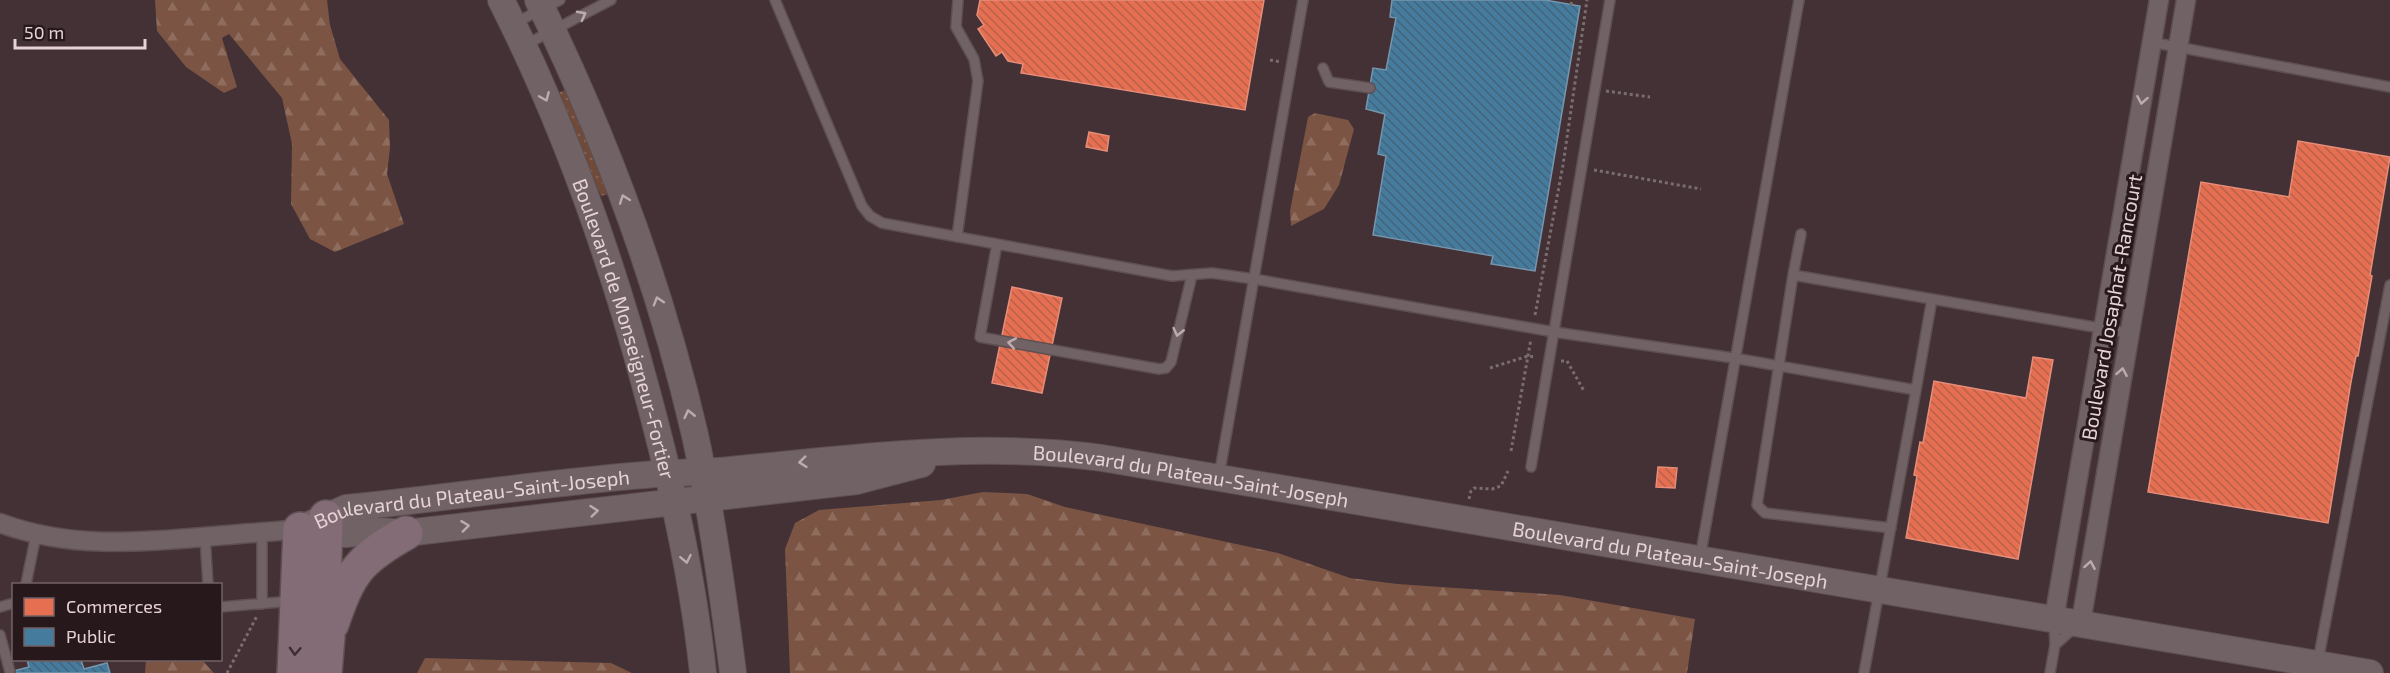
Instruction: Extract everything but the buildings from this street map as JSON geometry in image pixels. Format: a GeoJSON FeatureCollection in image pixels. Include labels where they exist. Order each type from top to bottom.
{"type":"FeatureCollection","features":[{"type":"Feature","properties":{"kind":"highway"},"geometry":{"type":"LineString","coordinates":[[294,673],[298,601],[317,526]]}},
{"type":"Feature","properties":{"kind":"highway"},"geometry":{"type":"LineString","coordinates":[[317,526],[328,637],[326,673]]}},
{"type":"Feature","properties":{"kind":"highway"},"geometry":{"type":"LineString","coordinates":[[328,637],[345,588],[358,566],[380,548],[406,533]]}},
{"type":"Feature","properties":{"kind":"street","name":"Boulevard de Monseigneur-Fortier"},"geometry":{"type":"LineString","coordinates":[[501,0],[574,164],[631,330],[669,473],[691,587],[703,673]]}},
{"type":"Feature","properties":{"kind":"street","name":"Boulevard Josaphat-Rancourt"},"geometry":{"type":"LineString","coordinates":[[2054,619],[2159,0]]}},
{"type":"Feature","properties":{"kind":"street","name":"Boulevard Josaphat-Rancourt"},"geometry":{"type":"LineString","coordinates":[[2080,622],[2186,0]]}},
{"type":"Feature","properties":{"kind":"street","name":"Boulevard de Monseigneur-Fortier"},"geometry":{"type":"LineString","coordinates":[[549,10],[642,249],[682,386],[706,498],[733,673]]}},
{"type":"Feature","properties":{"kind":"street","name":"Boulevard du Plateau-Saint-Joseph"},"geometry":{"type":"LineString","coordinates":[[317,526],[346,508],[669,473],[861,456],[1010,450],[1069,454],[1700,558],[2370,673]]}},
{"type":"Feature","properties":{"kind":"street","name":"Boulevard du Plateau-Saint-Joseph"},"geometry":{"type":"LineString","coordinates":[[0,523],[36,535],[100,543],[205,537],[317,526],[406,533],[857,481],[968,453]]}},
{"type":"Feature","properties":{"kind":"lane"},"geometry":{"type":"LineString","coordinates":[[518,35],[549,10],[611,0]]}},
{"type":"Feature","properties":{"kind":"lane"},"geometry":{"type":"LineString","coordinates":[[775,0],[866,211],[882,223],[1172,276],[1212,273],[1254,279],[1554,332],[1734,358],[1916,390]]}},
{"type":"Feature","properties":{"kind":"lane"},"geometry":{"type":"LineString","coordinates":[[957,237],[978,81],[974,59],[956,27],[958,0]]}},
{"type":"Feature","properties":{"kind":"lane"},"geometry":{"type":"LineString","coordinates":[[1219,478],[1303,0]]}},
{"type":"Feature","properties":{"kind":"lane"},"geometry":{"type":"LineString","coordinates":[[1531,467],[1611,0]]}},
{"type":"Feature","properties":{"kind":"lane"},"geometry":{"type":"LineString","coordinates":[[1700,558],[1799,0]]}},
{"type":"Feature","properties":{"kind":"lane"},"geometry":{"type":"LineString","coordinates":[[518,35],[549,10]]}},
{"type":"Feature","properties":{"kind":"lane"},"geometry":{"type":"LineString","coordinates":[[2151,42],[2390,87]]}},
{"type":"Feature","properties":{"kind":"lane"},"geometry":{"type":"LineString","coordinates":[[1323,68],[1329,82],[1370,88]]}},
{"type":"Feature","properties":{"kind":"lane"},"geometry":{"type":"LineString","coordinates":[[1801,234],[1758,505],[1765,513],[1891,528]]}},
{"type":"Feature","properties":{"kind":"lane"},"geometry":{"type":"LineString","coordinates":[[997,244],[980,338],[1159,369],[1166,368],[1171,362],[1192,275]]}},
{"type":"Feature","properties":{"kind":"lane"},"geometry":{"type":"LineString","coordinates":[[1793,275],[2129,333]]}},
{"type":"Feature","properties":{"kind":"lane"},"geometry":{"type":"LineString","coordinates":[[2317,664],[2390,285]]}},
{"type":"Feature","properties":{"kind":"lane"},"geometry":{"type":"LineString","coordinates":[[1864,673],[1932,299]]}},
{"type":"Feature","properties":{"kind":"lane"},"geometry":{"type":"LineString","coordinates":[[262,532],[262,604]]}},
{"type":"Feature","properties":{"kind":"lane"},"geometry":{"type":"LineString","coordinates":[[26,583],[36,535]]}},
{"type":"Feature","properties":{"kind":"lane"},"geometry":{"type":"LineString","coordinates":[[205,537],[207,583]]}},
{"type":"Feature","properties":{"kind":"lane"},"geometry":{"type":"LineString","coordinates":[[222,607],[298,601]]}},
{"type":"Feature","properties":{"kind":"lane"},"geometry":{"type":"LineString","coordinates":[[2050,673],[2055,645],[2054,619]]}},
{"type":"Feature","properties":{"kind":"lane"},"geometry":{"type":"LineString","coordinates":[[2055,645],[2080,622]]}},
{"type":"Feature","properties":{"kind":"lane"},"geometry":{"type":"LineString","coordinates":[[0,635],[10,672]]}},
{"type":"Feature","properties":{"kind":"path"},"geometry":{"type":"LineString","coordinates":[[1511,451],[1563,165],[1587,0]]}},
{"type":"Feature","properties":{"kind":"path"},"geometry":{"type":"LineString","coordinates":[[1574,86],[1650,97]]}},
{"type":"Feature","properties":{"kind":"path"},"geometry":{"type":"LineString","coordinates":[[1563,165],[1701,189]]}},
{"type":"Feature","properties":{"kind":"path"},"geometry":{"type":"LineString","coordinates":[[1490,368],[1528,356]]}},
{"type":"Feature","properties":{"kind":"path"},"geometry":{"type":"LineString","coordinates":[[1470,497],[1474,488],[1492,489],[1501,486],[1508,471]]}},
{"type":"Feature","properties":{"kind":"path"},"geometry":{"type":"LineString","coordinates":[[227,673],[252,624]]}},
{"type":"Feature","properties":{"kind":"shaded area"},"geometry":{"type":"Polygon","coordinates":[[[567,89],[609,194],[601,196],[558,93],[567,89]]]}},
{"type":"Feature","properties":{"kind":"green space"},"geometry":{"type":"Polygon","coordinates":[[[155,0],[327,0],[330,25],[340,59],[389,120],[390,148],[387,174],[404,224],[335,252],[310,239],[291,204],[292,144],[282,98],[229,34],[222,38],[237,87],[224,93],[186,67],[157,31],[155,0]]]}},
{"type":"Feature","properties":{"kind":"green space"},"geometry":{"type":"Polygon","coordinates":[[[1315,113],[1348,120],[1354,129],[1339,185],[1324,209],[1291,226],[1290,211],[1308,117],[1315,113]]]}},
{"type":"Feature","properties":{"kind":"green space"},"geometry":{"type":"Polygon","coordinates":[[[983,492],[1027,494],[1065,507],[1278,553],[1350,578],[1397,584],[1560,595],[1695,619],[1687,673],[790,673],[785,549],[795,523],[819,510],[941,500],[983,492]]]}},
{"type":"Feature","properties":{"kind":"green space"},"geometry":{"type":"Polygon","coordinates":[[[425,658],[611,663],[632,673],[417,673],[425,658]]]}},
{"type":"Feature","properties":{"kind":"green space"},"geometry":{"type":"Polygon","coordinates":[[[146,661],[203,661],[214,673],[145,673],[146,661]]]}}]}
